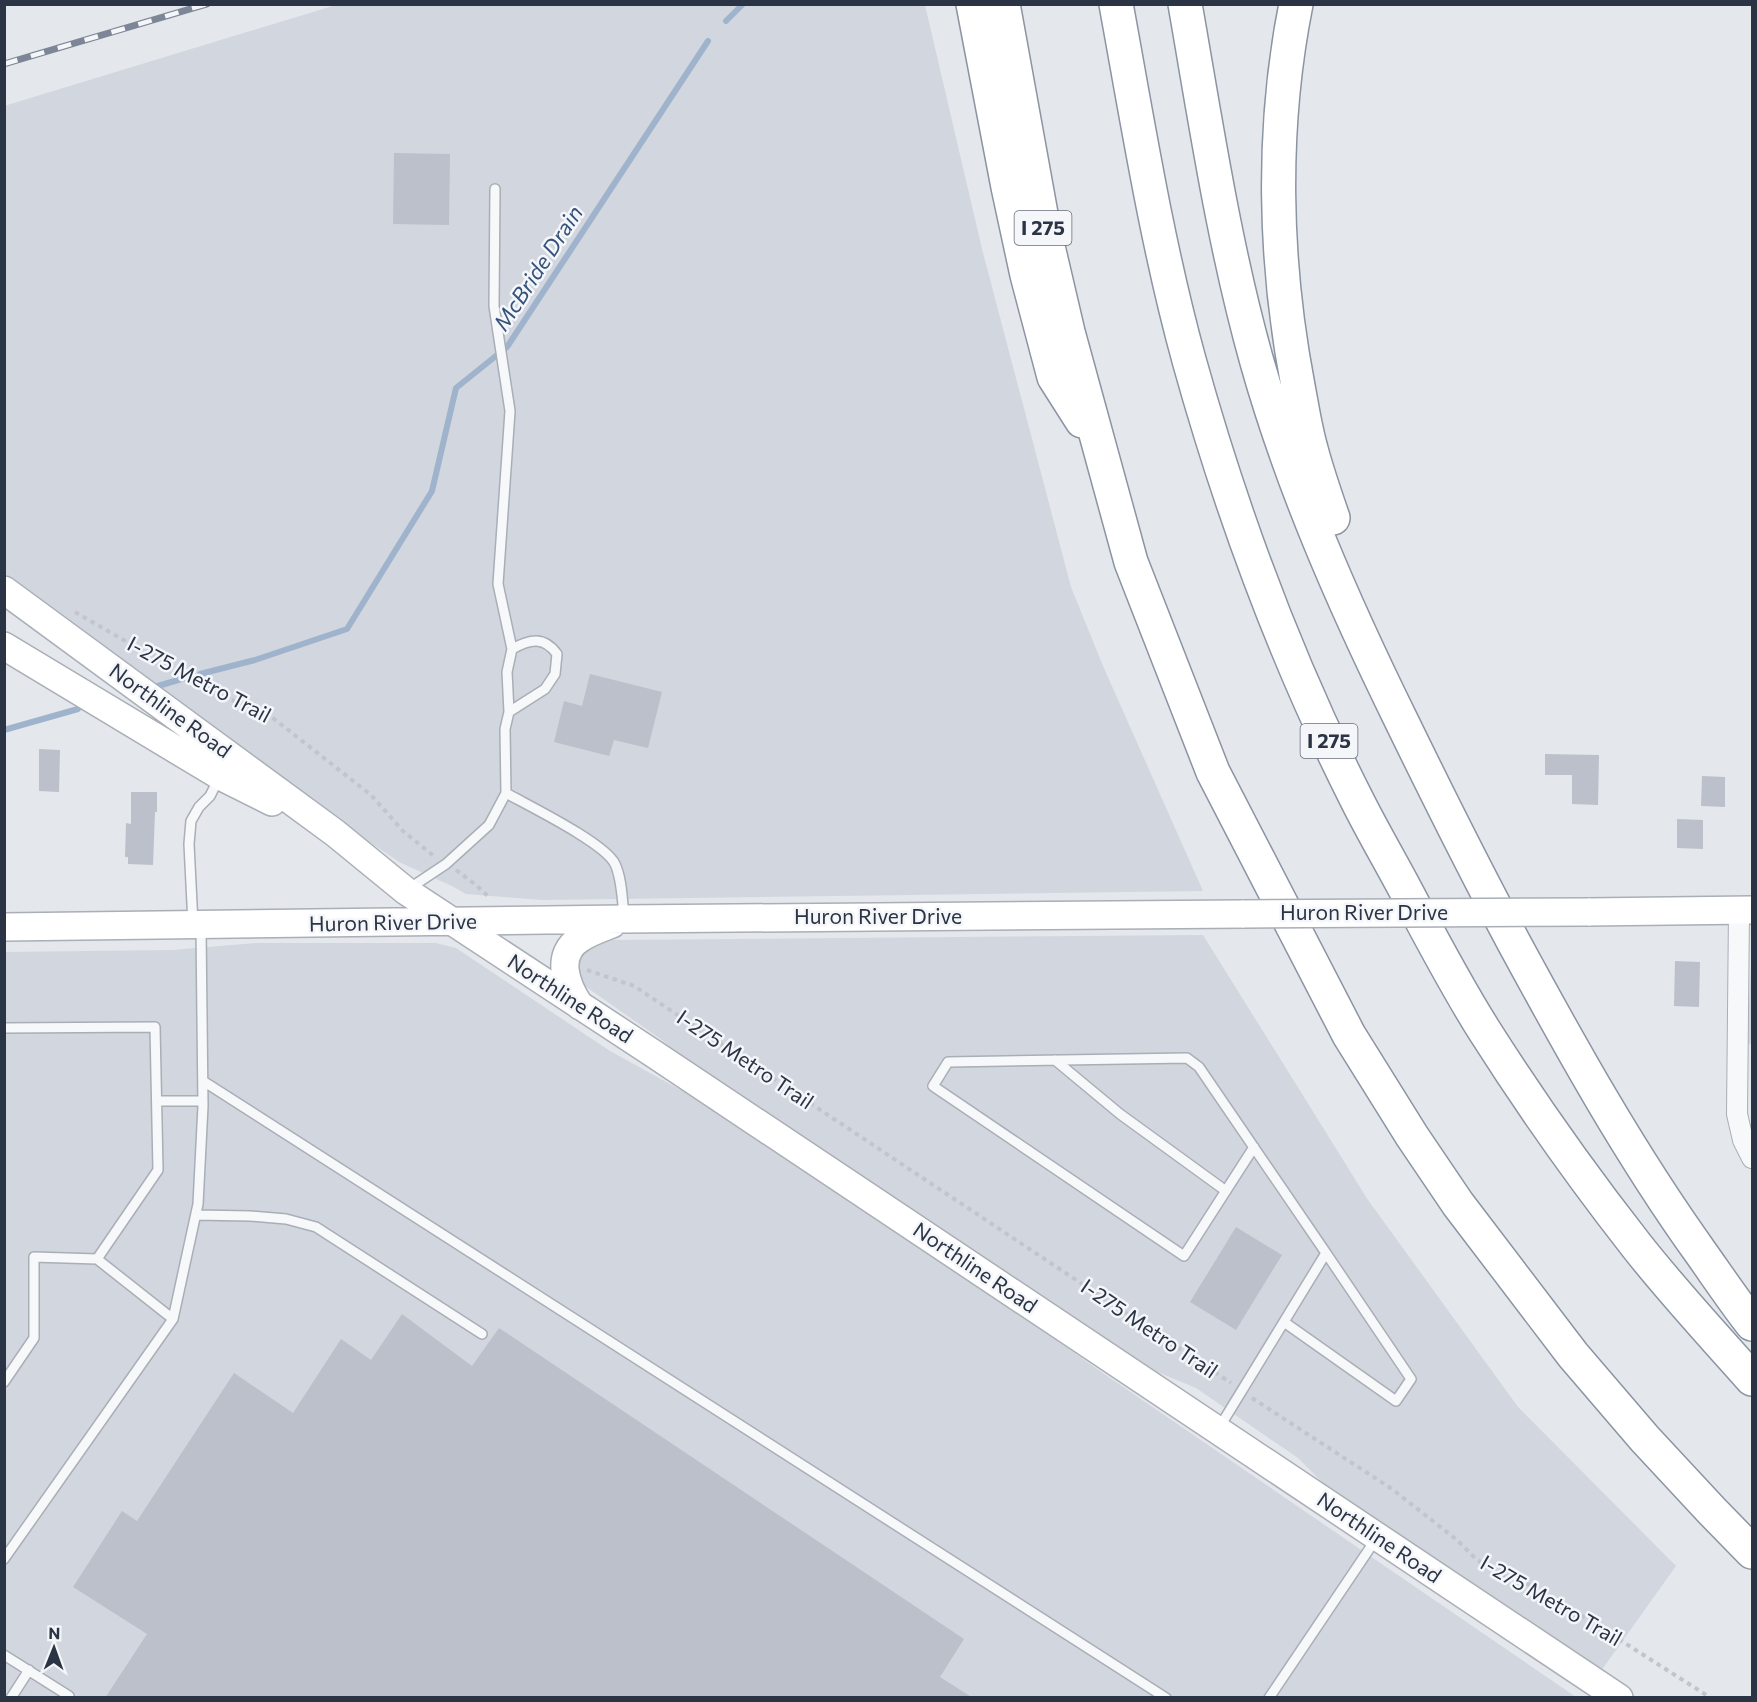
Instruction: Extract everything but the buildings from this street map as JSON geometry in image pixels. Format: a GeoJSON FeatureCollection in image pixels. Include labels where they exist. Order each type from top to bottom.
{"type":"FeatureCollection","features":[{"type":"Feature","properties":{"kind":"highway"},"geometry":{"type":"LineString","coordinates":[[973,4],[1025,264],[1054,377],[1100,448]]}},
{"type":"Feature","properties":{"kind":"highway","name":"I 275"},"geometry":{"type":"LineString","coordinates":[[1003,4],[1043,225],[1068,332],[1131,562],[1213,772],[1350,1035],[1412,1136],[1458,1204],[1573,1355],[1645,1439],[1752,1551]]}},
{"type":"Feature","properties":{"kind":"highway","name":"I 275"},"geometry":{"type":"LineString","coordinates":[[1116,4],[1156,223],[1189,360],[1223,473],[1262,583],[1309,699],[1357,801],[1440,955],[1512,1073],[1555,1136],[1637,1246],[1752,1379]]}},
{"type":"Feature","properties":{"kind":"highway"},"geometry":{"type":"LineString","coordinates":[[1185,4],[1230,246],[1256,360],[1278,431],[1310,517],[1359,635],[1464,849],[1584,1071],[1672,1213],[1752,1324]]}},
{"type":"Feature","properties":{"kind":"highway"},"geometry":{"type":"LineString","coordinates":[[1296,4],[1288,46],[1279,144],[1282,274],[1291,346],[1313,458],[1357,589],[1414,720],[1424,767]]}},
{"type":"Feature","properties":{"kind":"street","name":"Northline Road"},"geometry":{"type":"LineString","coordinates":[[4,590],[335,833],[406,891],[1619,1698]]}},
{"type":"Feature","properties":{"kind":"street","name":"Northline Road"},"geometry":{"type":"LineString","coordinates":[[4,646],[220,776],[335,833]]}},
{"type":"Feature","properties":{"kind":"street","name":"Huron River Drive"},"geometry":{"type":"LineString","coordinates":[[4,927],[624,919],[1746,910]]}},
{"type":"Feature","properties":{"kind":"street"},"geometry":{"type":"LineString","coordinates":[[1746,910],[1737,1114],[1743,1140],[1752,1158]]}},
{"type":"Feature","properties":{"kind":"street"},"geometry":{"type":"LineString","coordinates":[[580,1007],[566,981],[568,952],[580,938],[624,919]]}},
{"type":"Feature","properties":{"kind":"lane"},"geometry":{"type":"LineString","coordinates":[[406,891],[446,864],[489,825],[506,793],[505,729],[509,712],[507,672],[512,649],[498,584],[510,411],[494,306],[495,189]]}},
{"type":"Feature","properties":{"kind":"lane"},"geometry":{"type":"LineString","coordinates":[[509,712],[545,689],[555,674],[557,654],[550,645],[537,641],[523,643],[512,649]]}},
{"type":"Feature","properties":{"kind":"lane"},"geometry":{"type":"LineString","coordinates":[[4,1559],[173,1319],[198,1204],[203,1081],[197,925],[189,844],[191,821],[199,807],[210,796],[220,776]]}},
{"type":"Feature","properties":{"kind":"lane"},"geometry":{"type":"LineString","coordinates":[[506,793],[596,844],[614,862],[619,877],[624,919]]}},
{"type":"Feature","properties":{"kind":"lane"},"geometry":{"type":"LineString","coordinates":[[4,1028],[155,1027],[158,1170],[97,1259]]}},
{"type":"Feature","properties":{"kind":"lane"},"geometry":{"type":"LineString","coordinates":[[1254,1148],[1184,1256],[933,1086],[948,1062],[1186,1058],[1199,1067],[1411,1379],[1395,1401],[1284,1322]]}},
{"type":"Feature","properties":{"kind":"lane"},"geometry":{"type":"LineString","coordinates":[[1055,1060],[1120,1114],[1226,1191]]}},
{"type":"Feature","properties":{"kind":"lane"},"geometry":{"type":"LineString","coordinates":[[203,1081],[1166,1698]]}},
{"type":"Feature","properties":{"kind":"lane"},"geometry":{"type":"LineString","coordinates":[[158,1101],[202,1101]]}},
{"type":"Feature","properties":{"kind":"lane"},"geometry":{"type":"LineString","coordinates":[[196,1215],[286,1219],[316,1227],[482,1334]]}},
{"type":"Feature","properties":{"kind":"lane"},"geometry":{"type":"LineString","coordinates":[[1218,1430],[1326,1253]]}},
{"type":"Feature","properties":{"kind":"lane"},"geometry":{"type":"LineString","coordinates":[[4,1382],[34,1338],[34,1257],[97,1259],[173,1319]]}},
{"type":"Feature","properties":{"kind":"lane"},"geometry":{"type":"LineString","coordinates":[[1269,1698],[1377,1537]]}},
{"type":"Feature","properties":{"kind":"lane"},"geometry":{"type":"LineString","coordinates":[[4,1655],[69,1696]]}},
{"type":"Feature","properties":{"kind":"lane"},"geometry":{"type":"LineString","coordinates":[[11,1698],[29,1671]]}},
{"type":"Feature","properties":{"kind":"path","name":"I-275 Metro Trail"},"geometry":{"type":"LineString","coordinates":[[71,609],[223,697],[264,711],[371,795],[403,831],[433,856]]}},
{"type":"Feature","properties":{"kind":"path"},"geometry":{"type":"LineString","coordinates":[[454,869],[489,896]]}},
{"type":"Feature","properties":{"kind":"path","name":"I-275 Metro Trail"},"geometry":{"type":"LineString","coordinates":[[583,969],[634,986],[1392,1489],[1495,1572],[1524,1582],[1565,1605],[1710,1698]]}},
{"type":"Feature","properties":{"kind":"shaded area"},"geometry":{"type":"Polygon","coordinates":[[[336,5],[925,5],[982,249],[1071,587],[1103,666],[1203,891],[541,900],[466,894],[399,862],[5,594],[4,106],[336,5]]]}},
{"type":"Feature","properties":{"kind":"shaded area"},"geometry":{"type":"Polygon","coordinates":[[[1203,935],[1368,1200],[1518,1407],[1676,1566],[1601,1671],[1338,1498],[1298,1458],[1196,1388],[1143,1366],[694,1068],[662,1040],[582,984],[576,976],[583,951],[596,942],[612,940],[1203,935]]]}},
{"type":"Feature","properties":{"kind":"shaded area"},"geometry":{"type":"Polygon","coordinates":[[[256,943],[436,943],[456,948],[610,1051],[688,1094],[990,1293],[1097,1369],[1576,1697],[5,1697],[4,952],[172,950],[256,943]]]}},
{"type":"Feature","properties":{"kind":"shaded area"},"geometry":{"type":"Polygon","coordinates":[[[1752,946],[1752,1044],[1747,1044],[1752,946]]]}},
{"type":"Feature","properties":{"kind":"waterway","name":"McBride Drain"},"geometry":{"type":"LineString","coordinates":[[726,21],[743,4]]}},
{"type":"Feature","properties":{"kind":"waterway","name":"McBride Drain"},"geometry":{"type":"LineString","coordinates":[[200,674],[255,660],[347,629],[432,491],[456,388],[507,347],[708,41]]}},
{"type":"Feature","properties":{"kind":"waterway","name":"McBride Drain"},"geometry":{"type":"LineString","coordinates":[[151,688],[185,678]]}},
{"type":"Feature","properties":{"kind":"waterway","name":"McBride Drain"},"geometry":{"type":"LineString","coordinates":[[4,730],[78,709]]}},
{"type":"Feature","properties":{"kind":"railway"},"geometry":{"type":"LineString","coordinates":[[4,64],[207,4]]}}]}
